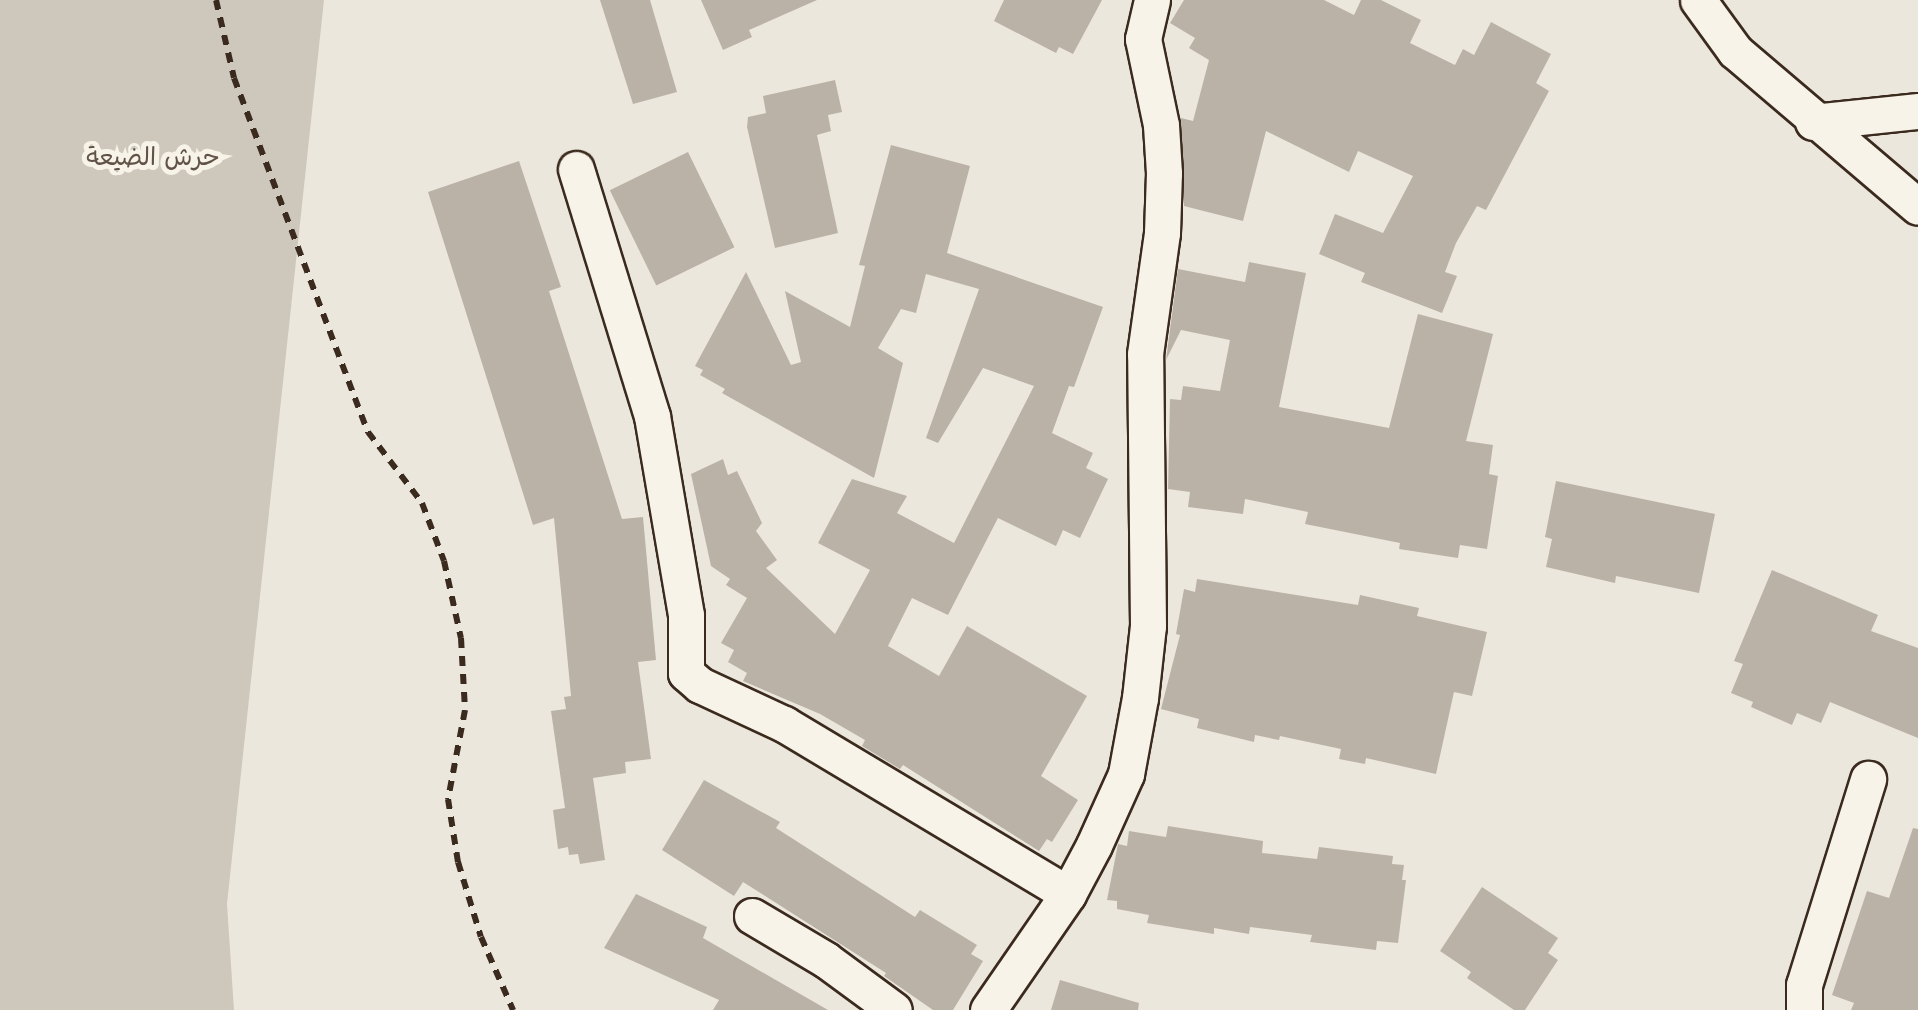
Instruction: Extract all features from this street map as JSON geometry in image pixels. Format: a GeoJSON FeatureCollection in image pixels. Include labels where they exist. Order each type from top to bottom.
{"type":"FeatureCollection","features":[{"type":"Feature","properties":{"kind":"street"},"geometry":{"type":"LineString","coordinates":[[988,1010],[1068,894],[1126,774],[1148,626],[1145,354],[1162,233],[1164,173],[1156,93],[1144,39],[1152,0]]}},
{"type":"Feature","properties":{"kind":"street"},"geometry":{"type":"LineString","coordinates":[[1698,0],[1735,50],[1813,122],[1918,208]]}},
{"type":"Feature","properties":{"kind":"street"},"geometry":{"type":"LineString","coordinates":[[1813,122],[1918,111]]}},
{"type":"Feature","properties":{"kind":"street"},"geometry":{"type":"LineString","coordinates":[[576,169],[652,416],[686,615],[686,674],[700,685],[801,734],[1068,894]]}},
{"type":"Feature","properties":{"kind":"street"},"geometry":{"type":"LineString","coordinates":[[1804,1010],[1804,985],[1868,779]]}},
{"type":"Feature","properties":{"kind":"street"},"geometry":{"type":"LineString","coordinates":[[752,916],[826,960],[894,1010]]}},
{"type":"Feature","properties":{"kind":"path"},"geometry":{"type":"LineString","coordinates":[[216,0],[234,78],[368,432],[422,502],[444,561],[461,638],[465,710],[448,799],[458,862],[481,937],[513,1010]]}},
{"type":"Feature","properties":{"kind":"green space","name":"حرش الضيعة"},"geometry":{"type":"Polygon","coordinates":[[[0,0],[324,0],[227,904],[234,1010],[0,1010],[0,0]]]}},
{"type":"Feature","properties":{"kind":"building"},"geometry":{"type":"Polygon","coordinates":[[[600,0],[650,0],[677,92],[633,104],[600,0]]]}},
{"type":"Feature","properties":{"kind":"building"},"geometry":{"type":"Polygon","coordinates":[[[701,0],[817,0],[749,30],[752,37],[723,50],[701,0]]]}},
{"type":"Feature","properties":{"kind":"building"},"geometry":{"type":"Polygon","coordinates":[[[1004,0],[1102,0],[1073,54],[1059,47],[1056,53],[994,21],[1004,0]]]}},
{"type":"Feature","properties":{"kind":"building"},"geometry":{"type":"Polygon","coordinates":[[[1184,0],[1324,0],[1354,15],[1361,0],[1381,0],[1421,20],[1410,43],[1455,65],[1463,49],[1474,55],[1491,22],[1551,54],[1536,83],[1549,91],[1486,210],[1477,206],[1456,243],[1445,272],[1457,276],[1442,313],[1361,282],[1365,273],[1319,254],[1335,214],[1383,233],[1413,176],[1358,151],[1349,172],[1266,131],[1243,221],[1184,206],[1181,118],[1193,121],[1209,60],[1189,48],[1195,38],[1170,23],[1184,0]]]}},
{"type":"Feature","properties":{"kind":"building"},"geometry":{"type":"Polygon","coordinates":[[[835,80],[842,112],[828,115],[831,131],[817,135],[838,233],[775,248],[748,117],[766,113],[763,96],[835,80]]]}},
{"type":"Feature","properties":{"kind":"building"},"geometry":{"type":"Polygon","coordinates":[[[891,145],[970,166],[947,253],[1103,307],[1074,387],[1069,386],[1052,433],[1093,453],[1086,468],[1108,479],[1080,538],[1063,530],[1056,546],[998,518],[948,615],[912,598],[888,646],[939,676],[967,626],[1087,696],[1041,776],[1078,800],[1052,842],[1047,839],[1039,851],[903,765],[900,769],[862,746],[865,740],[820,714],[743,681],[747,673],[728,662],[734,650],[721,643],[747,598],[726,585],[730,579],[711,566],[691,474],[723,459],[728,475],[737,471],[762,523],[756,531],[777,560],[766,568],[835,634],[870,570],[818,543],[852,479],[907,496],[897,513],[954,543],[1034,386],[983,368],[938,443],[926,438],[979,289],[926,274],[916,313],[901,309],[878,348],[903,363],[874,478],[722,393],[725,389],[700,375],[703,370],[695,366],[746,272],[791,365],[801,362],[785,291],[850,327],[865,266],[859,265],[891,145]]]}},
{"type":"Feature","properties":{"kind":"building"},"geometry":{"type":"Polygon","coordinates":[[[688,152],[734,247],[656,285],[610,190],[688,152]]]}},
{"type":"Feature","properties":{"kind":"building"},"geometry":{"type":"Polygon","coordinates":[[[519,161],[561,287],[549,291],[622,519],[643,517],[656,660],[638,662],[651,759],[625,762],[626,773],[593,778],[605,860],[580,864],[578,854],[569,855],[568,847],[558,849],[553,810],[565,808],[551,711],[566,709],[564,697],[571,696],[554,518],[533,525],[428,192],[519,161]]]}},
{"type":"Feature","properties":{"kind":"building"},"geometry":{"type":"Polygon","coordinates":[[[1249,262],[1306,273],[1279,407],[1389,428],[1418,314],[1493,334],[1466,441],[1493,445],[1489,474],[1498,476],[1487,549],[1460,545],[1458,558],[1399,549],[1400,543],[1305,524],[1308,512],[1245,499],[1243,514],[1188,507],[1190,492],[1168,489],[1170,399],[1181,400],[1183,386],[1220,391],[1230,340],[1181,330],[1166,360],[1178,269],[1245,282],[1249,262]]]}},
{"type":"Feature","properties":{"kind":"building"},"geometry":{"type":"Polygon","coordinates":[[[1556,481],[1715,514],[1699,593],[1616,576],[1615,583],[1546,567],[1552,539],[1545,537],[1556,481]]]}},
{"type":"Feature","properties":{"kind":"building"},"geometry":{"type":"Polygon","coordinates":[[[1772,570],[1878,615],[1871,631],[1918,648],[1918,738],[1830,702],[1821,723],[1797,713],[1792,725],[1751,707],[1753,702],[1731,693],[1743,664],[1734,661],[1772,570]]]}},
{"type":"Feature","properties":{"kind":"building"},"geometry":{"type":"Polygon","coordinates":[[[1197,579],[1358,605],[1360,595],[1419,608],[1417,616],[1487,632],[1472,696],[1454,692],[1436,774],[1366,758],[1365,764],[1339,759],[1341,749],[1280,736],[1279,740],[1255,735],[1254,742],[1197,728],[1199,719],[1161,709],[1180,635],[1176,634],[1184,589],[1195,592],[1197,579]]]}},
{"type":"Feature","properties":{"kind":"building"},"geometry":{"type":"Polygon","coordinates":[[[704,780],[780,822],[776,828],[915,917],[920,910],[977,945],[971,954],[983,961],[953,1010],[933,1010],[884,976],[886,973],[743,882],[734,896],[662,850],[704,780]]]}},
{"type":"Feature","properties":{"kind":"building"},"geometry":{"type":"Polygon","coordinates":[[[1168,826],[1263,841],[1262,853],[1317,859],[1319,847],[1393,856],[1392,864],[1404,865],[1402,880],[1406,880],[1398,943],[1377,941],[1376,950],[1310,942],[1312,935],[1250,927],[1249,934],[1214,928],[1214,934],[1147,923],[1149,915],[1117,909],[1117,901],[1107,900],[1118,844],[1127,846],[1129,831],[1166,837],[1168,826]]]}},
{"type":"Feature","properties":{"kind":"building"},"geometry":{"type":"Polygon","coordinates":[[[1913,828],[1918,829],[1918,1010],[1851,1010],[1854,1003],[1832,995],[1867,891],[1889,898],[1913,828]]]}},
{"type":"Feature","properties":{"kind":"building"},"geometry":{"type":"Polygon","coordinates":[[[1482,887],[1558,938],[1548,953],[1558,960],[1525,1010],[1514,1010],[1467,978],[1471,972],[1440,951],[1482,887]]]}},
{"type":"Feature","properties":{"kind":"building"},"geometry":{"type":"Polygon","coordinates":[[[636,894],[707,927],[703,938],[828,1010],[713,1010],[719,1000],[604,948],[636,894]]]}},
{"type":"Feature","properties":{"kind":"building"},"geometry":{"type":"Polygon","coordinates":[[[1060,980],[1139,1003],[1138,1010],[1051,1010],[1060,980]]]}}]}
